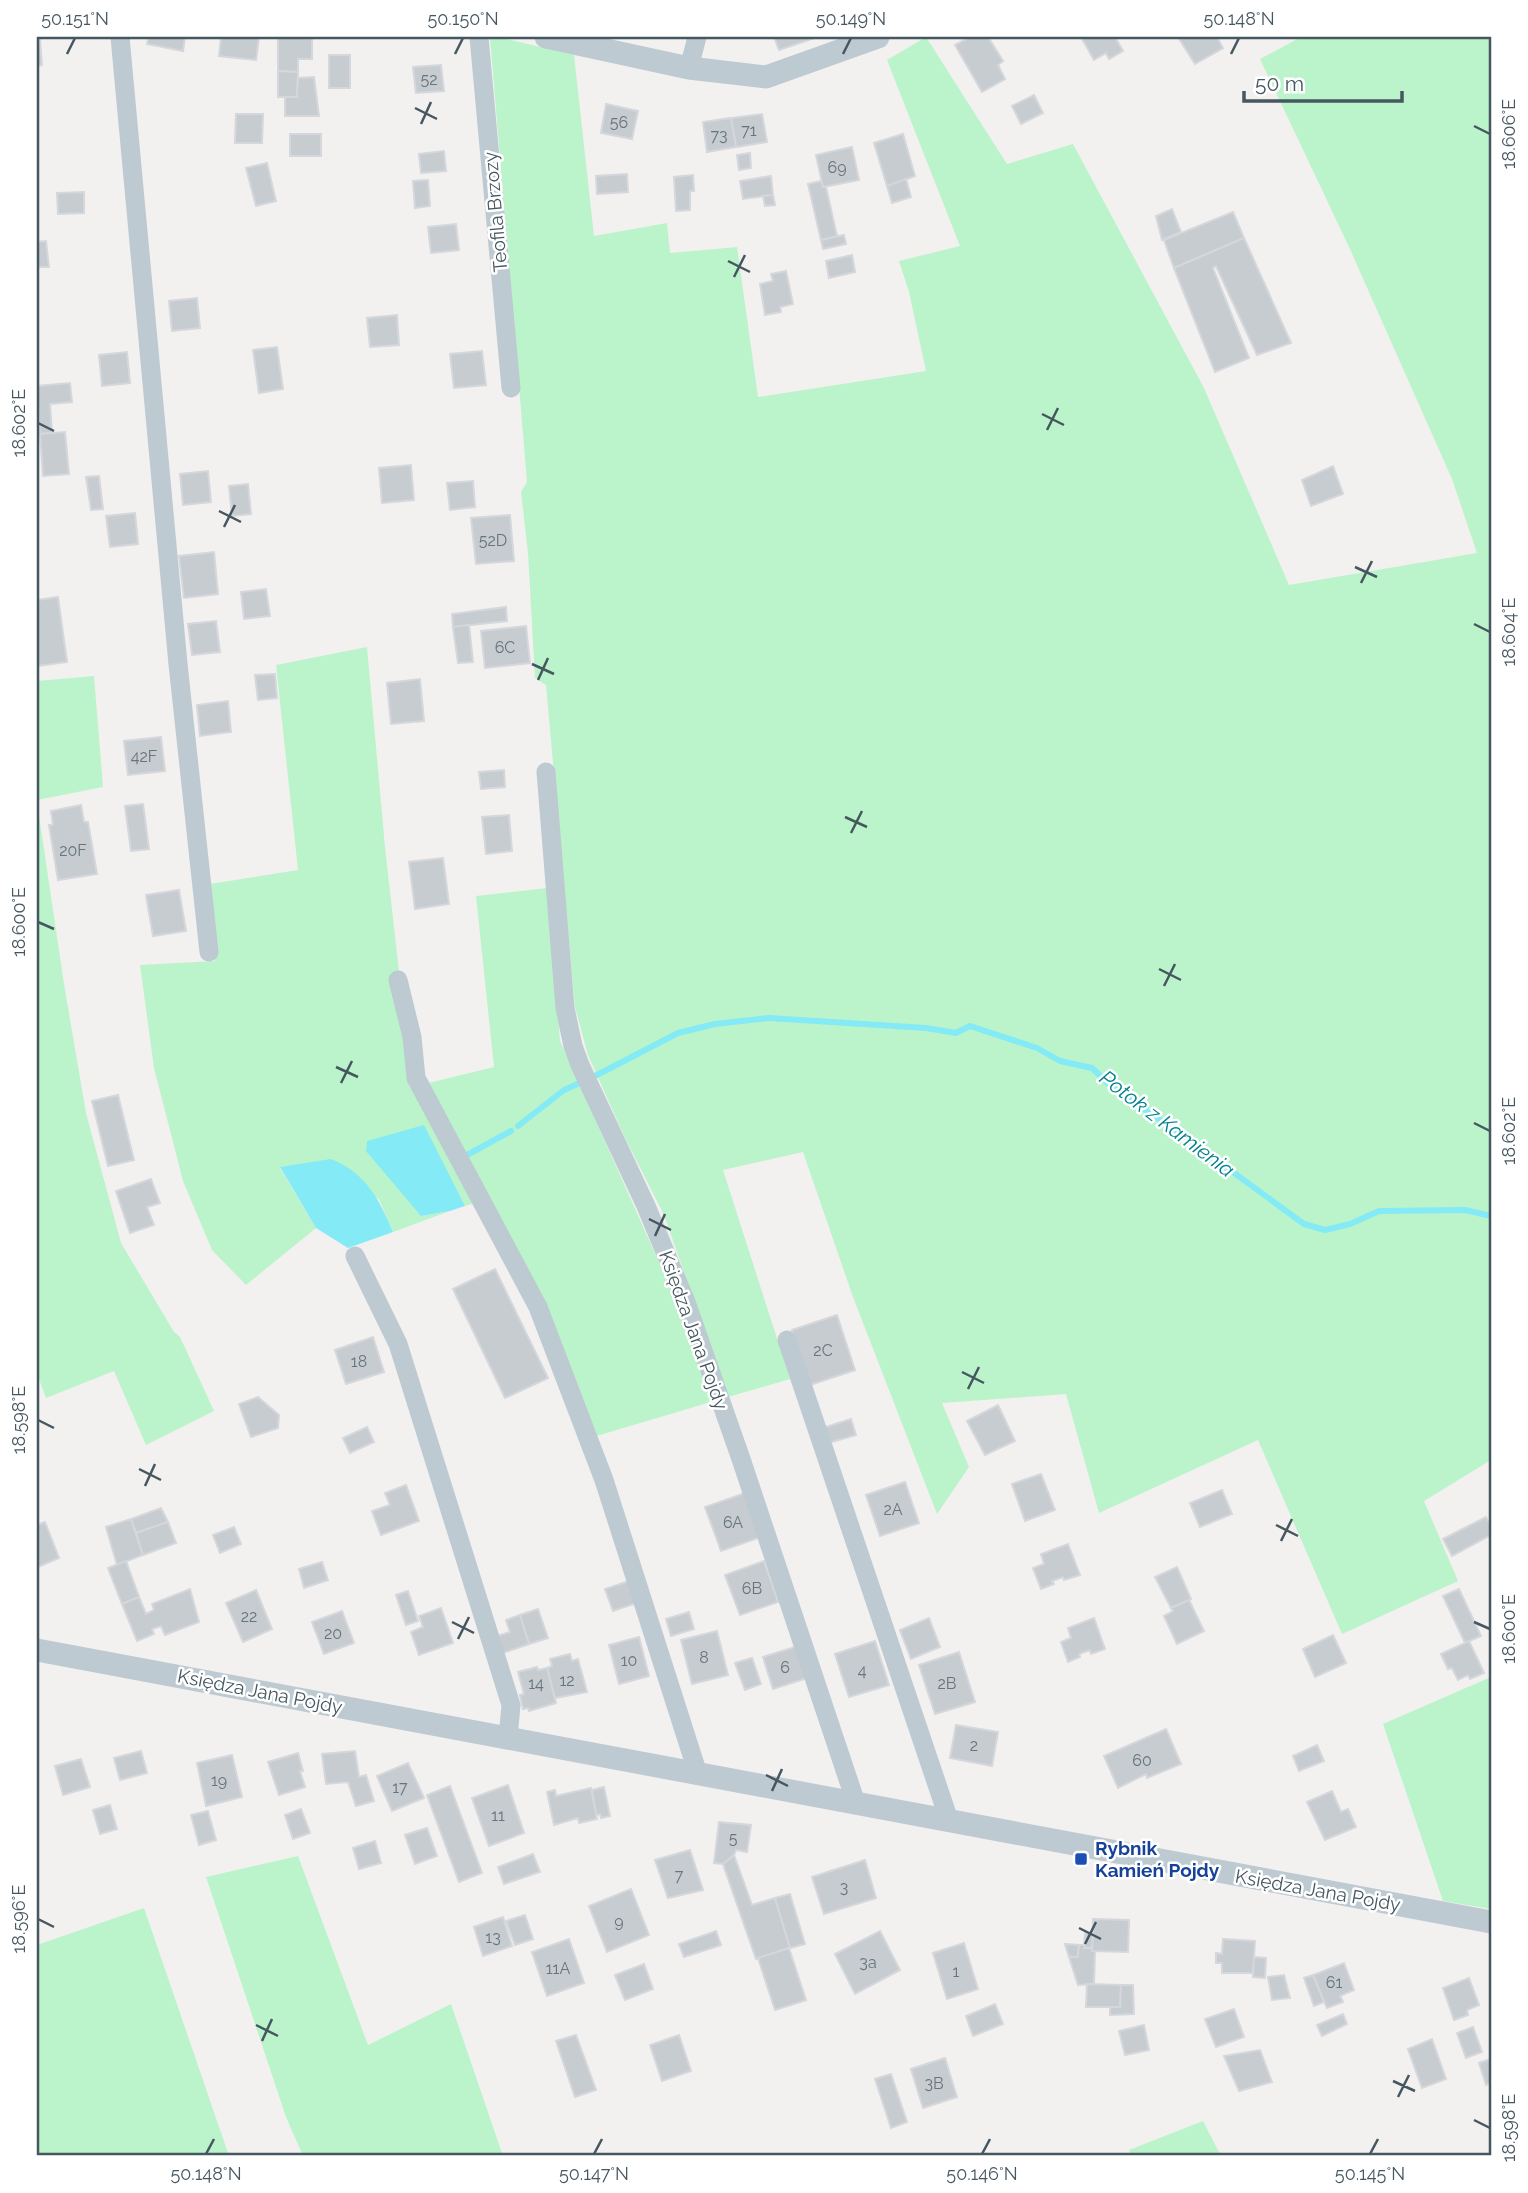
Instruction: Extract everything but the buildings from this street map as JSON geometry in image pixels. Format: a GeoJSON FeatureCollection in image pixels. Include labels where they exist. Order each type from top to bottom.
{"type":"FeatureCollection","features":[{"type":"Feature","properties":{"kind":"street"},"geometry":{"type":"LineString","coordinates":[[120,37],[177,650],[209,952]]}},
{"type":"Feature","properties":{"kind":"street","name":"Teofila Brzozy"},"geometry":{"type":"LineString","coordinates":[[479,37],[511,388]]}},
{"type":"Feature","properties":{"kind":"street"},"geometry":{"type":"LineString","coordinates":[[546,37],[689,68],[766,77],[878,37]]}},
{"type":"Feature","properties":{"kind":"street"},"geometry":{"type":"LineString","coordinates":[[689,68],[697,37]]}},
{"type":"Feature","properties":{"kind":"street","name":"Księdza Jana Pojdy"},"geometry":{"type":"LineString","coordinates":[[545,772],[565,1008],[573,1046],[646,1206],[686,1302],[856,1803]]}},
{"type":"Feature","properties":{"kind":"street"},"geometry":{"type":"LineString","coordinates":[[398,980],[412,1037],[416,1078],[538,1307],[604,1480],[698,1774]]}},
{"type":"Feature","properties":{"kind":"street"},"geometry":{"type":"LineString","coordinates":[[355,1256],[398,1343],[511,1705],[508,1738]]}},
{"type":"Feature","properties":{"kind":"street"},"geometry":{"type":"LineString","coordinates":[[788,1340],[949,1820]]}},
{"type":"Feature","properties":{"kind":"street","name":"Księdza Jana Pojdy"},"geometry":{"type":"LineString","coordinates":[[37,1650],[1491,1922]]}},
{"type":"Feature","properties":{"kind":"green space"},"geometry":{"type":"Polygon","coordinates":[[[490,37],[574,55],[594,236],[667,223],[670,253],[737,247],[758,397],[926,371],[909,292],[899,261],[960,246],[887,60],[926,37],[1007,164],[1073,144],[1204,388],[1289,585],[1477,553],[1452,479],[1349,247],[1260,59],[1301,37],[1491,37],[1491,1460],[1424,1501],[1458,1581],[1342,1634],[1258,1440],[1099,1513],[1066,1394],[942,1403],[969,1467],[937,1514],[853,1297],[803,1152],[723,1170],[790,1379],[728,1397],[664,1215],[625,1138],[588,1055],[575,1007],[546,685],[535,678],[528,553],[521,492],[527,482],[490,37]]]}},
{"type":"Feature","properties":{"kind":"green space"},"geometry":{"type":"Polygon","coordinates":[[[367,647],[385,847],[412,1087],[494,1067],[476,896],[547,888],[560,1041],[671,1289],[711,1402],[583,1440],[534,1315],[475,1203],[465,1206],[423,1126],[421,1216],[450,1211],[393,1232],[379,1199],[280,1168],[316,1228],[246,1285],[212,1250],[183,1181],[154,1068],[140,965],[215,961],[210,884],[298,870],[276,665],[367,647]]]}},
{"type":"Feature","properties":{"kind":"green space"},"geometry":{"type":"Polygon","coordinates":[[[94,676],[103,787],[37,800],[37,681],[94,676]]]}},
{"type":"Feature","properties":{"kind":"green space"},"geometry":{"type":"Polygon","coordinates":[[[37,802],[86,1113],[121,1243],[174,1332],[180,1337],[214,1411],[146,1445],[114,1371],[46,1398],[37,1374],[37,802]]]}},
{"type":"Feature","properties":{"kind":"green space"},"geometry":{"type":"Polygon","coordinates":[[[1491,1677],[1491,1909],[1443,1901],[1383,1724],[1491,1677]]]}},
{"type":"Feature","properties":{"kind":"green space"},"geometry":{"type":"Polygon","coordinates":[[[298,1856],[368,2045],[451,2004],[503,2156],[303,2156],[286,2117],[206,1877],[298,1856]]]}},
{"type":"Feature","properties":{"kind":"green space"},"geometry":{"type":"Polygon","coordinates":[[[144,1908],[229,2156],[37,2156],[37,1945],[144,1908]]]}},
{"type":"Feature","properties":{"kind":"green space"},"geometry":{"type":"Polygon","coordinates":[[[1203,2121],[1221,2156],[1131,2156],[1129,2150],[1203,2121]]]}},
{"type":"Feature","properties":{"kind":"water"},"geometry":{"type":"Polygon","coordinates":[[[424,1125],[465,1206],[421,1216],[366,1151],[367,1141],[424,1125]]]}},
{"type":"Feature","properties":{"kind":"water"},"geometry":{"type":"Polygon","coordinates":[[[331,1159],[353,1172],[370,1188],[393,1232],[348,1248],[316,1228],[280,1167],[331,1159]]]}},
{"type":"Feature","properties":{"kind":"waterway","name":"Potok z Kamienia"},"geometry":{"type":"LineString","coordinates":[[593,1077],[678,1033],[715,1024],[769,1018],[926,1028],[956,1033],[970,1026],[1037,1048],[1060,1061],[1092,1068],[1113,1088],[1304,1224],[1325,1230],[1350,1224],[1379,1211],[1465,1210],[1491,1216]]}},
{"type":"Feature","properties":{"kind":"waterway","name":"Potok z Kamienia"},"geometry":{"type":"LineString","coordinates":[[518,1126],[564,1090],[582,1082]]}},
{"type":"Feature","properties":{"kind":"waterway","name":"Potok z Kamienia"},"geometry":{"type":"LineString","coordinates":[[467,1155],[511,1131]]}},
{"type":"Feature","properties":{"kind":"place","name":"Rybnik Kamień Pojdy"},"geometry":{"type":"Point","coordinates":[1081,1859]}}]}
